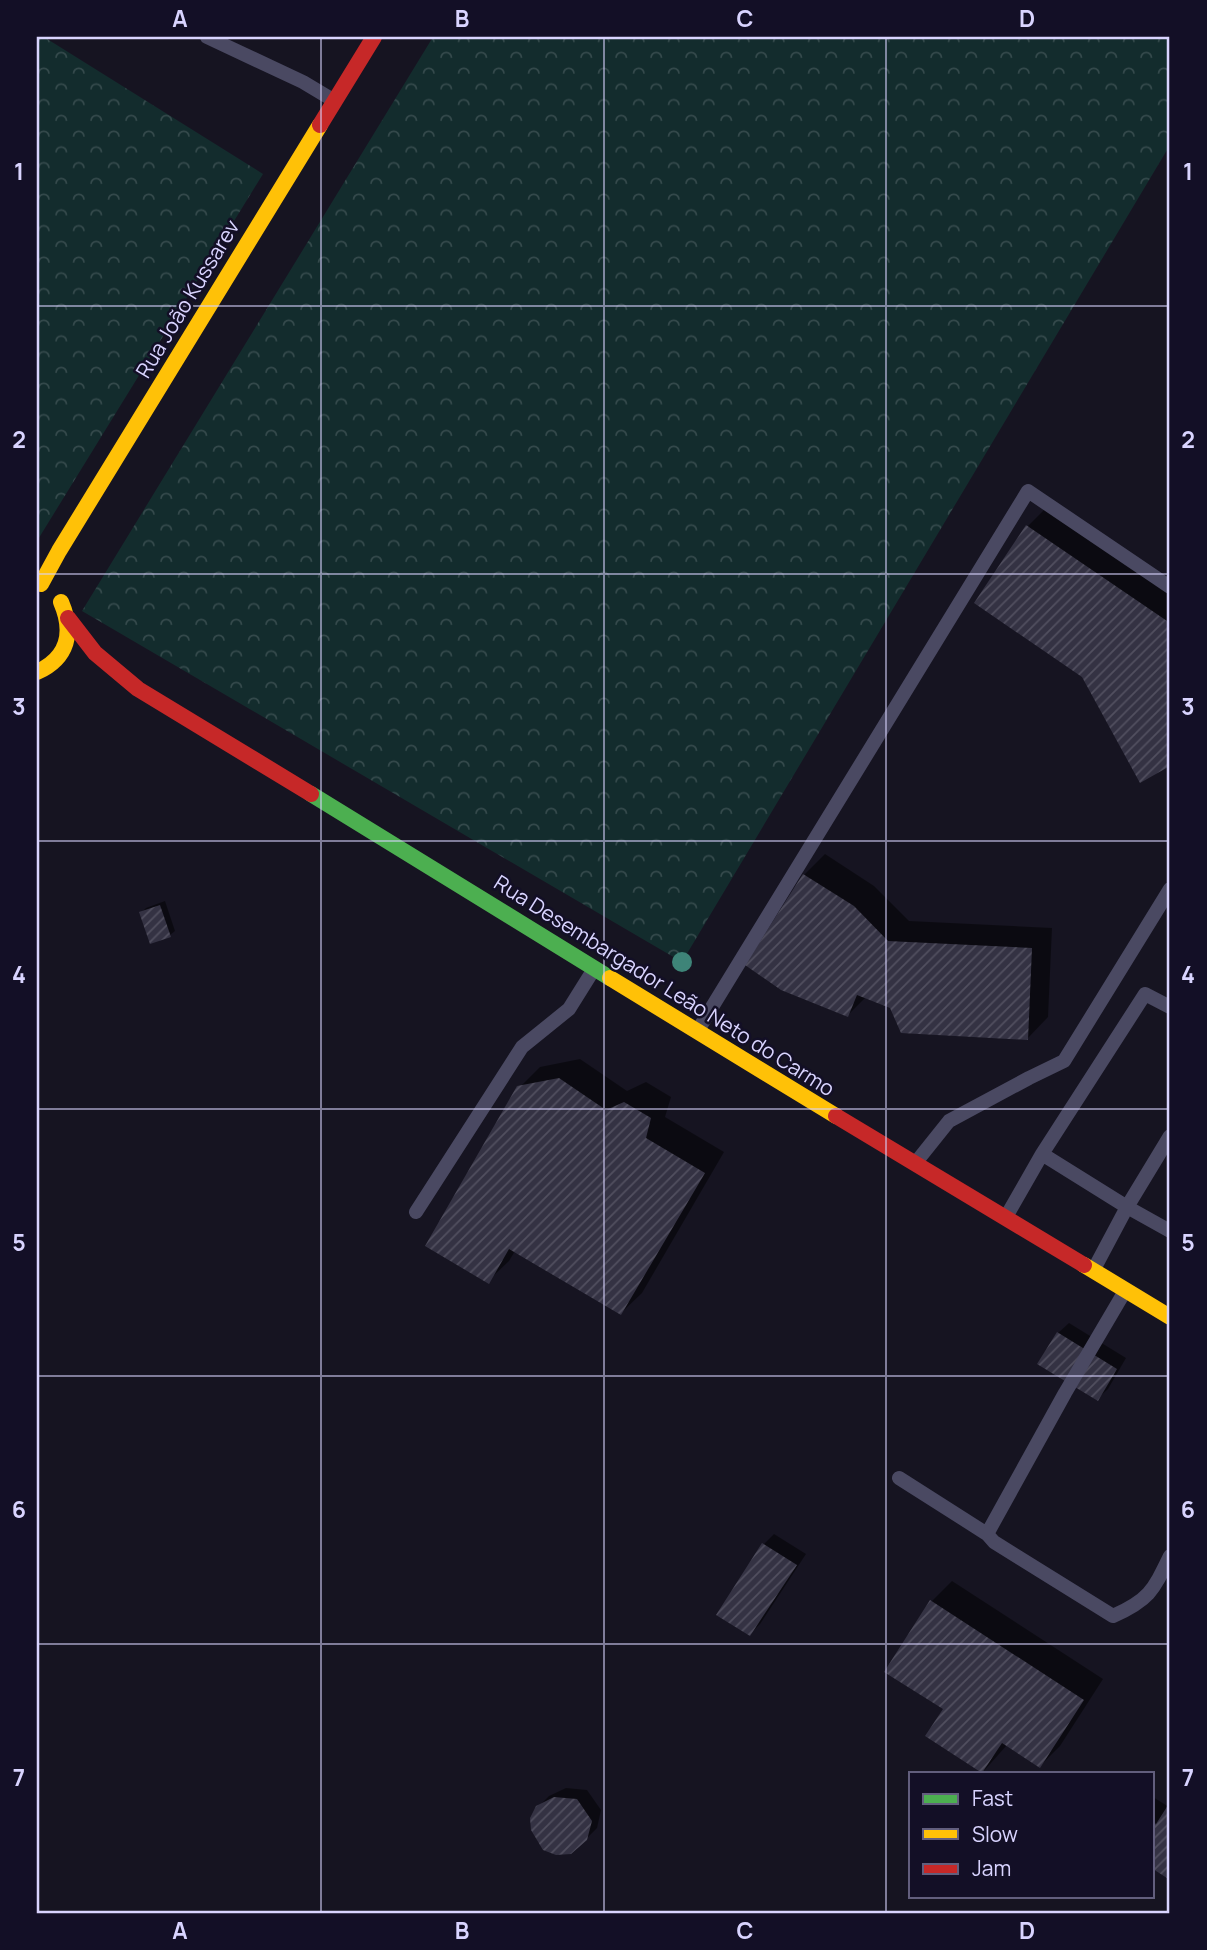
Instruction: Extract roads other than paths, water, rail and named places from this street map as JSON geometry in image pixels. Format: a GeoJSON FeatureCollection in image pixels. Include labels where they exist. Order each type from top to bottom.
{"type":"FeatureCollection","features":[{"type":"Feature","properties":{"kind":"main road","name":"Rua João Kussarev"},"geometry":{"type":"LineString","coordinates":[[39,584],[373,37]]}},
{"type":"Feature","properties":{"kind":"main road","name":"Rua Desembargador Leão Neto do Carmo"},"geometry":{"type":"LineString","coordinates":[[39,584],[63,604],[68,618],[95,653],[138,689],[1170,1317]]}},
{"type":"Feature","properties":{"kind":"main road"},"geometry":{"type":"LineString","coordinates":[[39,671],[55,662],[64,649],[69,634],[68,618]]}},
{"type":"Feature","properties":{"kind":"main road"},"geometry":{"type":"LineString","coordinates":[[39,671],[67,672]]}},
{"type":"Feature","properties":{"kind":"main road","name":"Rua Desembargador Leão Neto do Carmo"},"geometry":{"type":"LineString","coordinates":[[104,678],[138,689]]}},
{"type":"Feature","properties":{"kind":"lane"},"geometry":{"type":"LineString","coordinates":[[207,37],[303,82],[334,101]]}},
{"type":"Feature","properties":{"kind":"lane"},"geometry":{"type":"LineString","coordinates":[[698,1031],[1028,491],[1170,587]]}},
{"type":"Feature","properties":{"kind":"lane"},"geometry":{"type":"LineString","coordinates":[[915,1164],[949,1121],[1064,1061],[1170,889]]}},
{"type":"Feature","properties":{"kind":"lane"},"geometry":{"type":"LineString","coordinates":[[416,1212],[522,1047],[569,1009],[595,968]]}},
{"type":"Feature","properties":{"kind":"lane"},"geometry":{"type":"LineString","coordinates":[[1005,1219],[1042,1154],[1145,994],[1170,1007]]}},
{"type":"Feature","properties":{"kind":"lane"},"geometry":{"type":"LineString","coordinates":[[1093,1270],[1170,1136]]}},
{"type":"Feature","properties":{"kind":"lane"},"geometry":{"type":"LineString","coordinates":[[1042,1154],[1170,1231]]}},
{"type":"Feature","properties":{"kind":"lane"},"geometry":{"type":"LineString","coordinates":[[987,1534],[1126,1290]]}},
{"type":"Feature","properties":{"kind":"lane"},"geometry":{"type":"LineString","coordinates":[[899,1478],[1112,1616],[1135,1606],[1154,1588],[1170,1556]]}}]}
